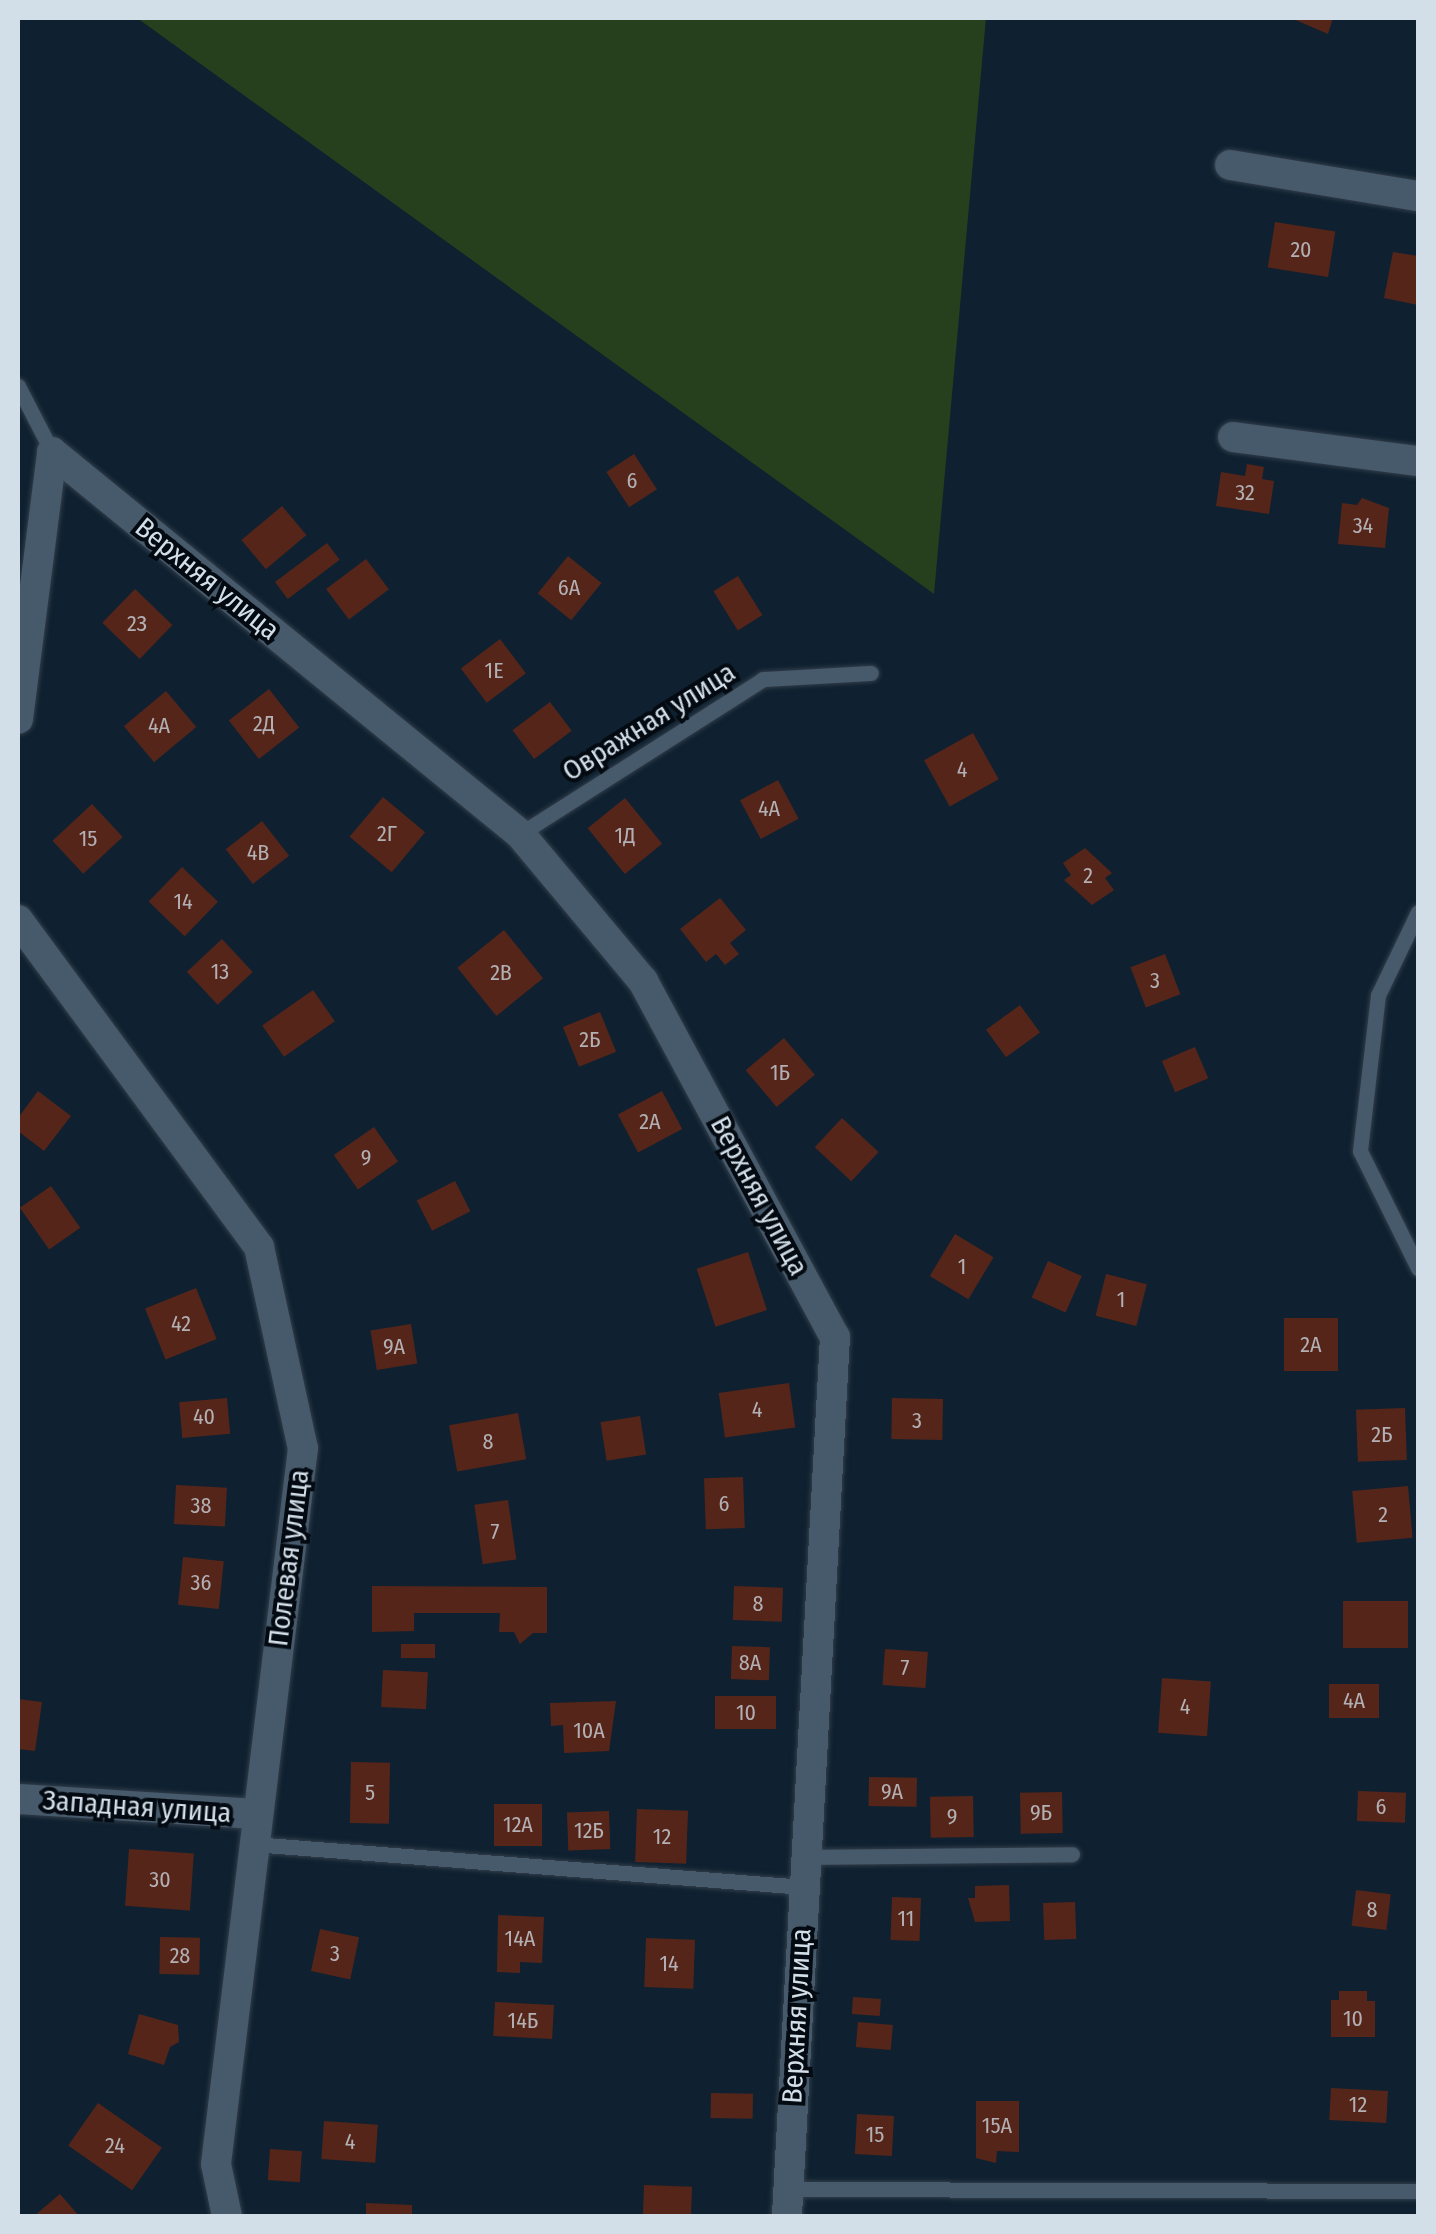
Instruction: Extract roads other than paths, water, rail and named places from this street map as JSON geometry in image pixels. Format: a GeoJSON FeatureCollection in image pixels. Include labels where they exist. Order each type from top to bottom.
{"type":"FeatureCollection","features":[{"type":"Feature","properties":{"kind":"street"},"geometry":{"type":"LineString","coordinates":[[1230,165],[1418,196]]}},
{"type":"Feature","properties":{"kind":"street"},"geometry":{"type":"LineString","coordinates":[[1233,438],[1418,461]]}},
{"type":"Feature","properties":{"kind":"street"},"geometry":{"type":"LineString","coordinates":[[18,719],[52,452]]}},
{"type":"Feature","properties":{"kind":"street","name":"Верхняя улица"},"geometry":{"type":"LineString","coordinates":[[52,452],[520,834],[643,981],[835,1338],[788,2202]]}},
{"type":"Feature","properties":{"kind":"street","name":"Полевая улица"},"geometry":{"type":"LineString","coordinates":[[18,920],[259,1247],[303,1448],[216,2164],[227,2216]]}},
{"type":"Feature","properties":{"kind":"street","name":"Западная улица"},"geometry":{"type":"LineString","coordinates":[[18,1799],[255,1829]]}},
{"type":"Feature","properties":{"kind":"street"},"geometry":{"type":"LineString","coordinates":[[201,2216],[216,2164]]}},
{"type":"Feature","properties":{"kind":"lane"},"geometry":{"type":"LineString","coordinates":[[18,386],[52,452]]}},
{"type":"Feature","properties":{"kind":"lane","name":"Овражная улица"},"geometry":{"type":"LineString","coordinates":[[520,834],[763,679],[871,673]]}},
{"type":"Feature","properties":{"kind":"lane"},"geometry":{"type":"LineString","coordinates":[[1418,912],[1378,995],[1360,1151],[1418,1268]]}},
{"type":"Feature","properties":{"kind":"lane"},"geometry":{"type":"LineString","coordinates":[[255,1829],[805,1872],[1072,1854]]}},
{"type":"Feature","properties":{"kind":"lane"},"geometry":{"type":"LineString","coordinates":[[788,2202],[1418,2191]]}}]}
